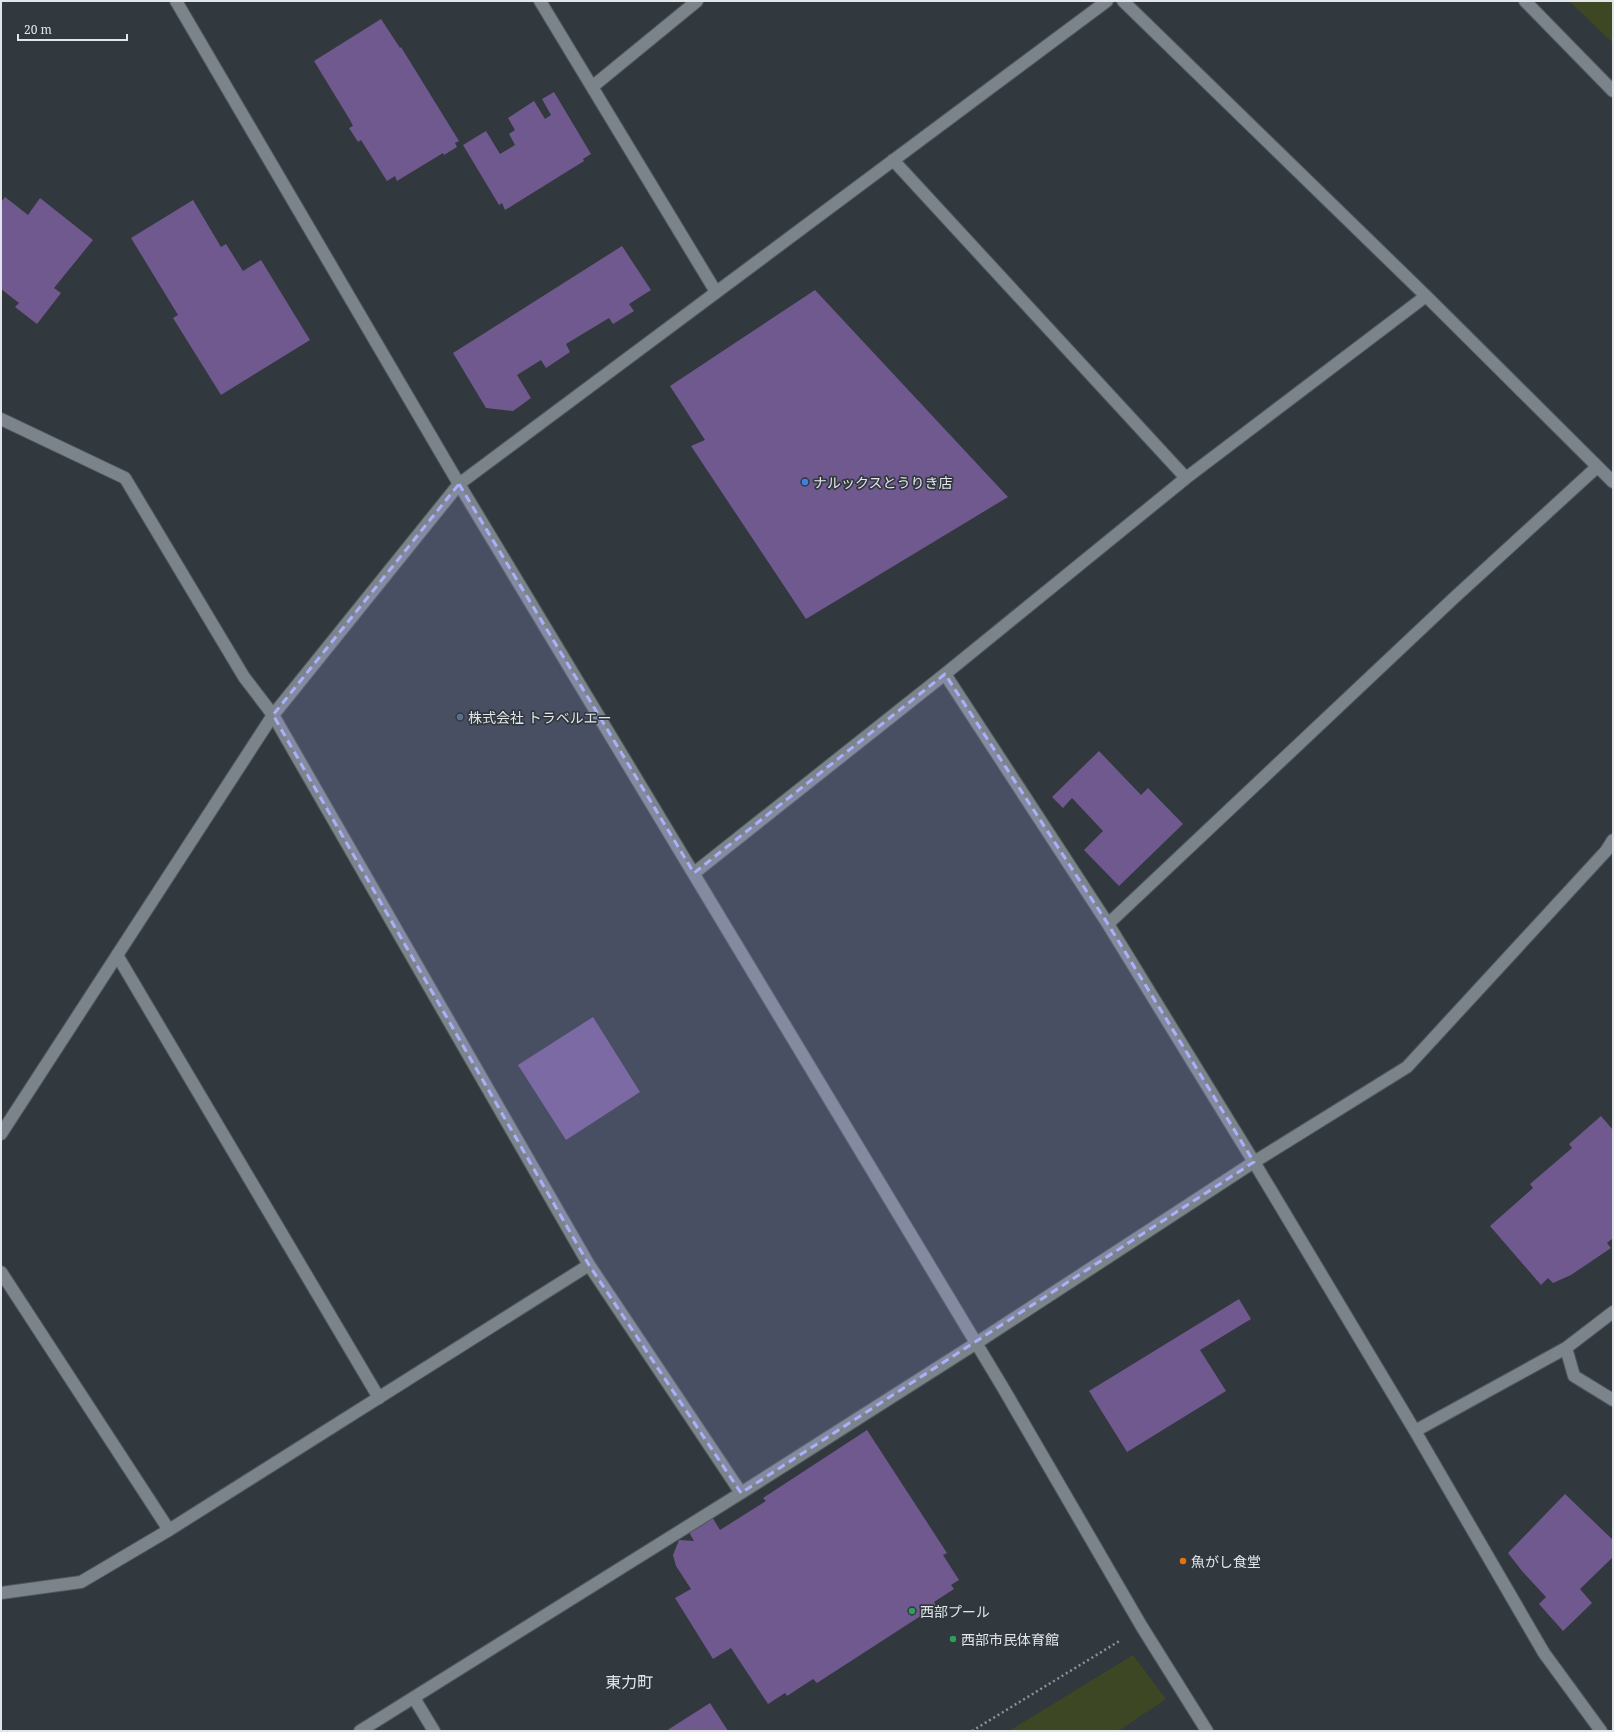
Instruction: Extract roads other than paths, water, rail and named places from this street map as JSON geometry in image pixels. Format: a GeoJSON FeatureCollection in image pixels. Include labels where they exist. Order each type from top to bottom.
{"type":"FeatureCollection","features":[{"type":"Feature","properties":{"kind":"street"},"geometry":{"type":"LineString","coordinates":[[176,1],[459,484],[1002,1386],[1142,1627],[1207,1731]]}},
{"type":"Feature","properties":{"kind":"street"},"geometry":{"type":"LineString","coordinates":[[540,1],[716,292]]}},
{"type":"Feature","properties":{"kind":"street"},"geometry":{"type":"LineString","coordinates":[[592,87],[697,1]]}},
{"type":"Feature","properties":{"kind":"street"},"geometry":{"type":"LineString","coordinates":[[1,1134],[273,715],[459,484],[1107,1]]}},
{"type":"Feature","properties":{"kind":"street"},"geometry":{"type":"LineString","coordinates":[[1123,1],[1426,296],[1613,482]]}},
{"type":"Feature","properties":{"kind":"street"},"geometry":{"type":"LineString","coordinates":[[1525,1],[1613,92]]}},
{"type":"Feature","properties":{"kind":"street"},"geometry":{"type":"LineString","coordinates":[[894,160],[1186,478]]}},
{"type":"Feature","properties":{"kind":"street"},"geometry":{"type":"LineString","coordinates":[[694,873],[945,674],[1186,478],[1426,296]]}},
{"type":"Feature","properties":{"kind":"street"},"geometry":{"type":"LineString","coordinates":[[1,419],[125,478],[244,677],[273,715],[589,1265],[741,1493]]}},
{"type":"Feature","properties":{"kind":"street"},"geometry":{"type":"LineString","coordinates":[[1108,924],[1455,597],[1597,467]]}},
{"type":"Feature","properties":{"kind":"street"},"geometry":{"type":"LineString","coordinates":[[945,674],[1108,924],[1254,1162],[1415,1431],[1544,1654],[1601,1731]]}},
{"type":"Feature","properties":{"kind":"street"},"geometry":{"type":"LineString","coordinates":[[360,1731],[976,1344],[1254,1162],[1407,1067],[1606,851],[1613,840]]}},
{"type":"Feature","properties":{"kind":"street"},"geometry":{"type":"LineString","coordinates":[[117,955],[380,1398]]}},
{"type":"Feature","properties":{"kind":"street"},"geometry":{"type":"LineString","coordinates":[[1,1593],[80,1582],[169,1530],[589,1265]]}},
{"type":"Feature","properties":{"kind":"street"},"geometry":{"type":"LineString","coordinates":[[1,1272],[169,1530]]}},
{"type":"Feature","properties":{"kind":"street"},"geometry":{"type":"LineString","coordinates":[[1415,1431],[1566,1348],[1613,1312]]}},
{"type":"Feature","properties":{"kind":"street"},"geometry":{"type":"LineString","coordinates":[[1566,1348],[1574,1376],[1613,1400]]}},
{"type":"Feature","properties":{"kind":"street"},"geometry":{"type":"LineString","coordinates":[[414,1698],[434,1731]]}},
{"type":"Feature","properties":{"kind":"place","name":"ナルックスとうりき店"},"geometry":{"type":"Point","coordinates":[805,482]}},
{"type":"Feature","properties":{"kind":"place","name":"株式会社 トラベルエー"},"geometry":{"type":"Point","coordinates":[460,717]}},
{"type":"Feature","properties":{"kind":"place","name":"魚がし食堂"},"geometry":{"type":"Point","coordinates":[1183,1561]}},
{"type":"Feature","properties":{"kind":"place","name":"西部プール"},"geometry":{"type":"Point","coordinates":[912,1611]}},
{"type":"Feature","properties":{"kind":"place","name":"西部市民体育館"},"geometry":{"type":"Point","coordinates":[953,1639]}},
{"type":"Feature","properties":{"kind":"district","name":"東力町"},"geometry":{"type":"Point","coordinates":[629,1682]}}]}
